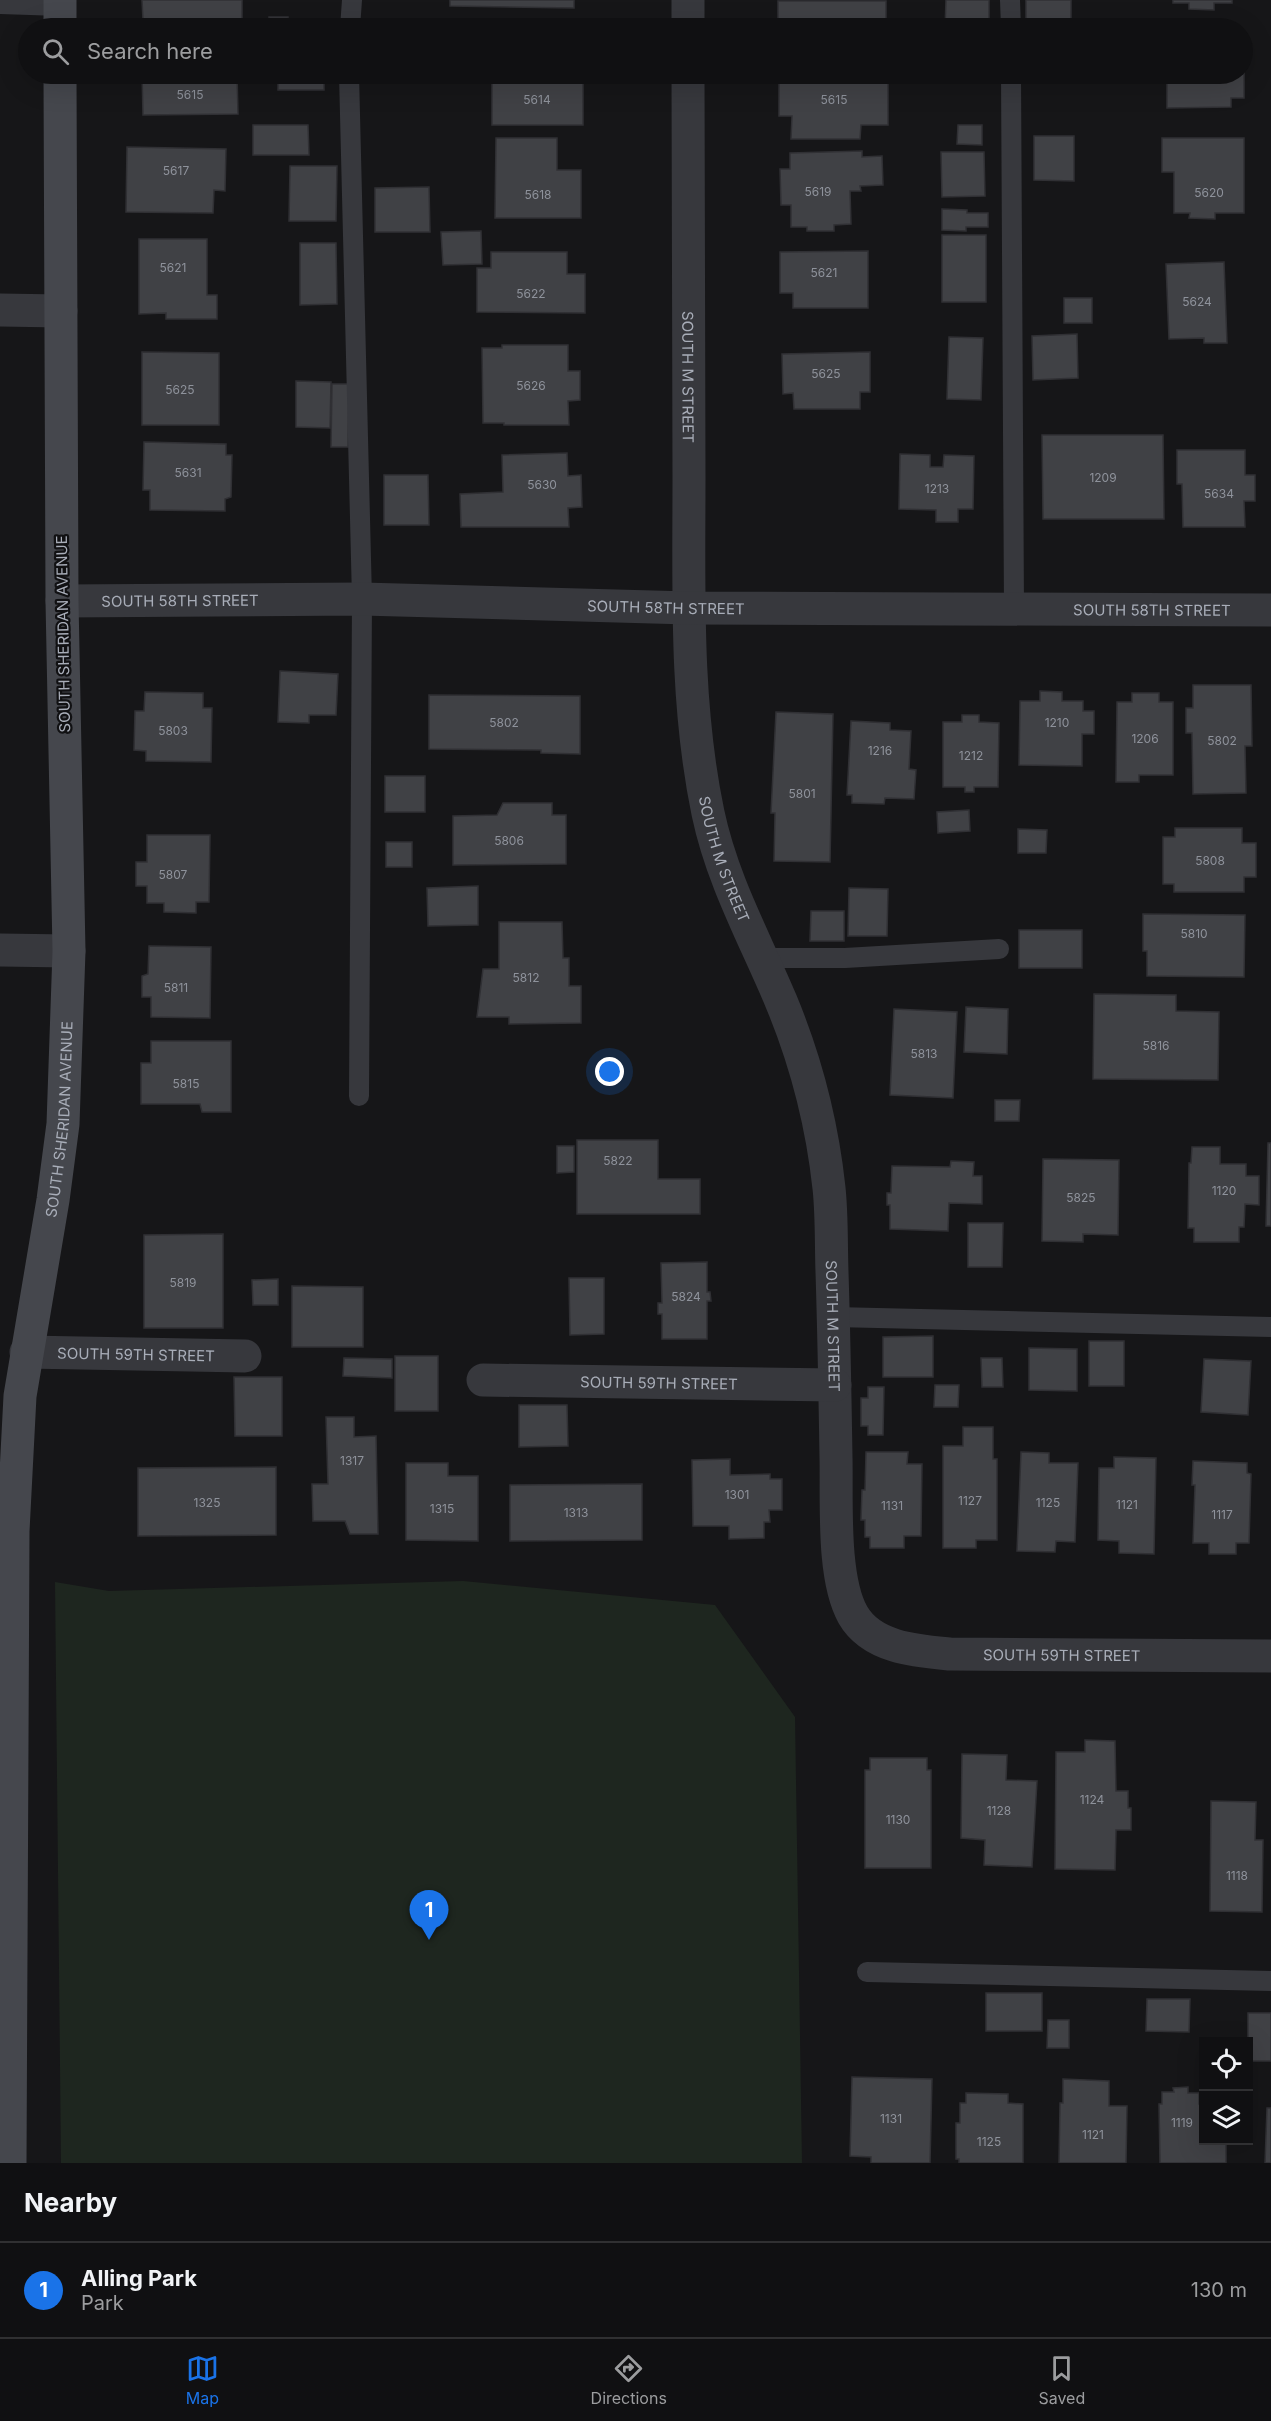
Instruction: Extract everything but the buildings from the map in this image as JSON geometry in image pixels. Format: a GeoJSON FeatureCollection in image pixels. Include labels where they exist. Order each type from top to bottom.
{"type":"FeatureCollection","features":[{"type":"Feature","properties":{"kind":"street"},"geometry":{"type":"LineString","coordinates":[[688,0],[688,18]]}},
{"type":"Feature","properties":{"kind":"street","name":"SOUTH SHERIDAN AVENUE"},"geometry":{"type":"LineString","coordinates":[[10,2163],[12,1531],[20,1396],[59,1159],[66,1088],[69,951],[62,601],[60,84]]}},
{"type":"Feature","properties":{"kind":"street","name":"SOUTH M STREET"},"geometry":{"type":"LineString","coordinates":[[688,84],[689,608],[694,730],[708,817],[722,864],[744,921],[781,1002],[803,1061],[819,1120],[829,1195],[839,1557],[843,1591],[859,1625]]}},
{"type":"Feature","properties":{"kind":"street"},"geometry":{"type":"LineString","coordinates":[[0,310],[61,311]]}},
{"type":"Feature","properties":{"kind":"street","name":"SOUTH 58TH STREET"},"geometry":{"type":"LineString","coordinates":[[62,601],[362,599],[689,608],[1271,609]]}},
{"type":"Feature","properties":{"kind":"street"},"geometry":{"type":"LineString","coordinates":[[0,950],[69,951]]}},
{"type":"Feature","properties":{"kind":"street","name":"SOUTH 59TH STREET"},"geometry":{"type":"LineString","coordinates":[[26,1352],[245,1356]]}},
{"type":"Feature","properties":{"kind":"street","name":"SOUTH 59TH STREET"},"geometry":{"type":"LineString","coordinates":[[483,1380],[835,1385]]}},
{"type":"Feature","properties":{"kind":"street","name":"SOUTH 59TH STREET"},"geometry":{"type":"LineString","coordinates":[[859,1625],[883,1641],[905,1648],[942,1653],[1271,1656]]}},
{"type":"Feature","properties":{"kind":"lane"},"geometry":{"type":"LineString","coordinates":[[351,18],[352,0]]}},
{"type":"Feature","properties":{"kind":"lane"},"geometry":{"type":"LineString","coordinates":[[1010,0],[1011,18]]}},
{"type":"Feature","properties":{"kind":"lane"},"geometry":{"type":"LineString","coordinates":[[0,4],[60,12]]}},
{"type":"Feature","properties":{"kind":"lane"},"geometry":{"type":"LineString","coordinates":[[349,84],[362,599],[359,1096]]}},
{"type":"Feature","properties":{"kind":"lane"},"geometry":{"type":"LineString","coordinates":[[1011,84],[1014,609]]}},
{"type":"Feature","properties":{"kind":"lane"},"geometry":{"type":"LineString","coordinates":[[761,958],[845,958],[999,949]]}},
{"type":"Feature","properties":{"kind":"lane"},"geometry":{"type":"LineString","coordinates":[[834,1317],[1271,1327]]}},
{"type":"Feature","properties":{"kind":"lane"},"geometry":{"type":"LineString","coordinates":[[867,1972],[1271,1981]]}},
{"type":"Feature","properties":{"kind":"shaded area"},"geometry":{"type":"Polygon","coordinates":[[[463,1581],[715,1605],[795,1717],[802,2163],[61,2163],[55,1582],[109,1591],[463,1581]]]}},
{"type":"Feature","properties":{"kind":"place","name":"Alling Park"},"geometry":{"type":"Point","coordinates":[429,1940]}}]}
